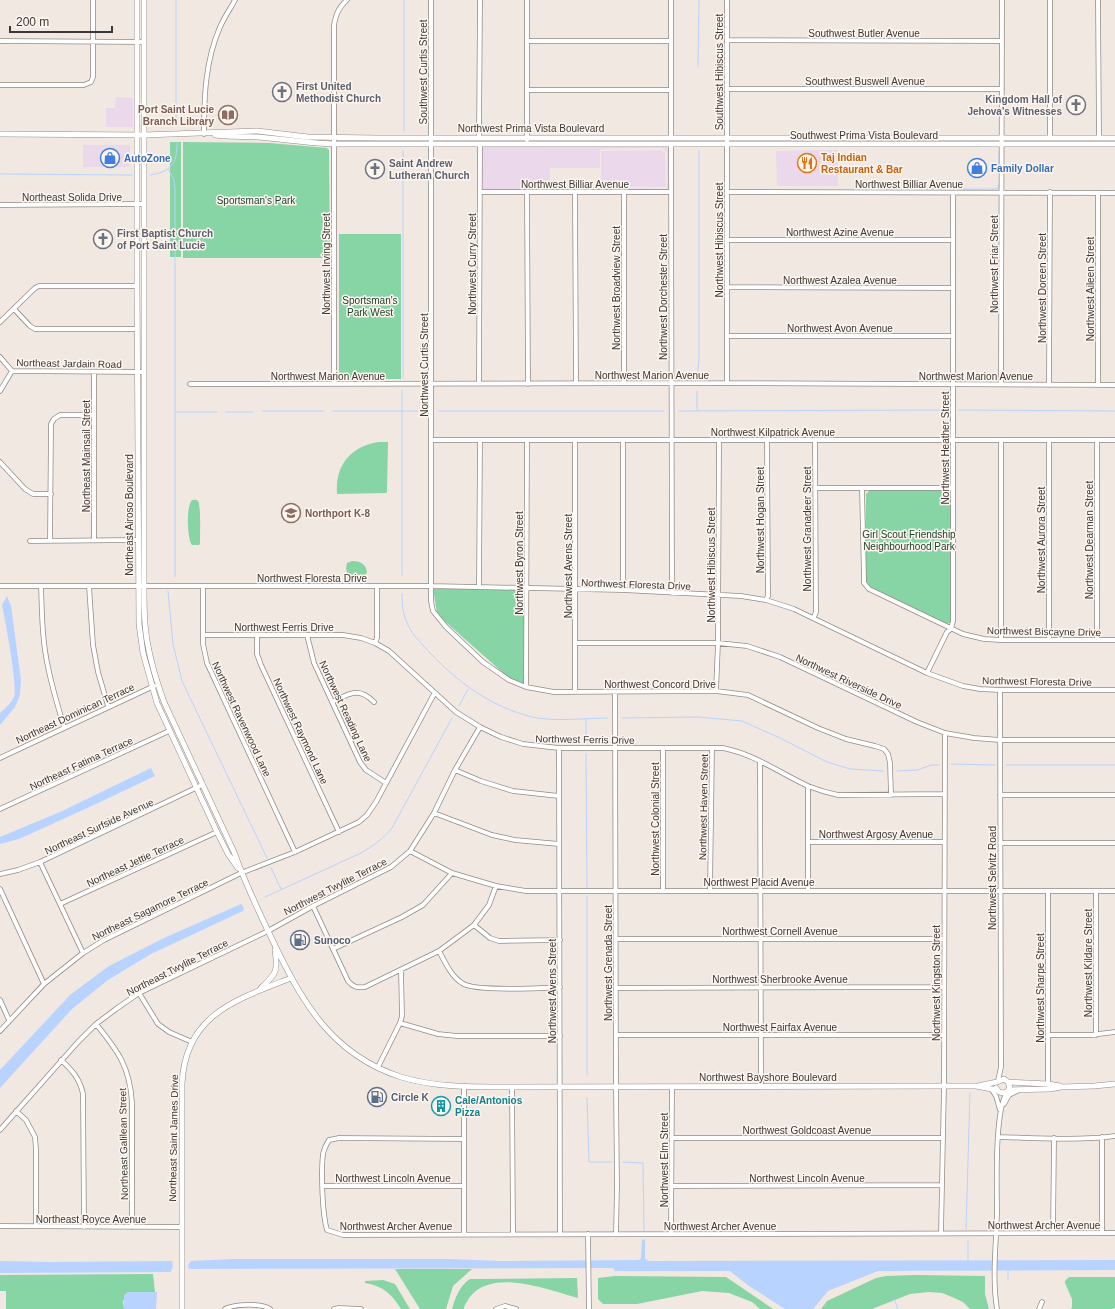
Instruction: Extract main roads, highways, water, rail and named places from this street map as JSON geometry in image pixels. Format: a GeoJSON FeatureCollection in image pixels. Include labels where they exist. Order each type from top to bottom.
{"type":"FeatureCollection","features":[{"type":"Feature","properties":{"kind":"main road","name":"Northeast Airoso Boulevard"},"geometry":{"type":"LineString","coordinates":[[137,0],[138,135],[136,286],[138,372],[138,540],[145,623],[149,650],[164,702],[200,787],[217,832],[228,854],[241,873]]}},
{"type":"Feature","properties":{"kind":"main road","name":"Northeast Airoso Boulevard"},"geometry":{"type":"LineString","coordinates":[[144,0],[144,372],[141,586],[139,624],[143,653],[152,686],[169,731],[234,852],[241,873],[291,978],[320,1024],[338,1041],[378,1067]]}},
{"type":"Feature","properties":{"kind":"main road","name":"Northwest Prima Vista Boulevard"},"geometry":{"type":"LineString","coordinates":[[207,134],[227,132],[262,132],[334,137],[727,138]]}},
{"type":"Feature","properties":{"kind":"main road"},"geometry":{"type":"LineString","coordinates":[[0,134],[207,134]]}},
{"type":"Feature","properties":{"kind":"main road","name":"Northwest Prima Vista Boulevard"},"geometry":{"type":"LineString","coordinates":[[207,134],[226,137],[258,137],[315,144],[727,144]]}},
{"type":"Feature","properties":{"kind":"main road"},"geometry":{"type":"LineString","coordinates":[[630,144],[634,141],[664,140],[669,137]]}},
{"type":"Feature","properties":{"kind":"main road","name":"Southwest Prima Vista Boulevard"},"geometry":{"type":"LineString","coordinates":[[727,138],[1002,141]]}},
{"type":"Feature","properties":{"kind":"main road"},"geometry":{"type":"LineString","coordinates":[[1002,141],[1050,138],[1115,138]]}},
{"type":"Feature","properties":{"kind":"main road"},"geometry":{"type":"LineString","coordinates":[[1002,141],[1115,144]]}},
{"type":"Feature","properties":{"kind":"main road","name":"Southwest Prima Vista Boulevard"},"geometry":{"type":"LineString","coordinates":[[727,144],[1002,141]]}},
{"type":"Feature","properties":{"kind":"main road"},"geometry":{"type":"LineString","coordinates":[[257,991],[273,976],[276,970],[274,945]]}},
{"type":"Feature","properties":{"kind":"main road","name":"Northeast Saint James Drive"},"geometry":{"type":"LineString","coordinates":[[182,1309],[182,1073],[184,1062],[192,1042],[204,1024],[218,1012],[229,1004],[291,978]]}},
{"type":"Feature","properties":{"kind":"main road","name":"Northwest Bayshore Boulevard"},"geometry":{"type":"LineString","coordinates":[[378,1067],[400,1076],[425,1083],[464,1087],[976,1086],[998,1082]]}},
{"type":"Feature","properties":{"kind":"main road"},"geometry":{"type":"LineString","coordinates":[[1061,1087],[1048,1084],[1008,1081],[1004,1079],[998,1082],[996,1090],[1003,1093],[1018,1090],[1115,1084]]}},
{"type":"Feature","properties":{"kind":"main road"},"geometry":{"type":"LineString","coordinates":[[1008,1081],[1010,1085],[1008,1091]]}},
{"type":"Feature","properties":{"kind":"main road","name":"Northwest Bayshore Boulevard"},"geometry":{"type":"LineString","coordinates":[[976,1086],[996,1090]]}},
{"type":"Feature","properties":{"kind":"water"},"geometry":{"type":"Polygon","coordinates":[[[7,596],[11,606],[21,680],[20,695],[15,707],[0,725],[0,713],[10,704],[14,697],[15,691],[11,652],[2,605],[7,596]]]}},
{"type":"Feature","properties":{"kind":"water"},"geometry":{"type":"Polygon","coordinates":[[[151,768],[155,776],[19,839],[0,844],[0,837],[60,812],[151,768]]]}},
{"type":"Feature","properties":{"kind":"water"},"geometry":{"type":"Polygon","coordinates":[[[241,904],[244,908],[243,911],[151,954],[108,980],[72,1009],[0,1088],[0,1070],[70,995],[109,966],[164,938],[241,904]]]}},
{"type":"Feature","properties":{"kind":"water"},"geometry":{"type":"Polygon","coordinates":[[[644,1239],[645,1259],[649,1261],[1115,1260],[1115,1270],[878,1271],[828,1291],[813,1309],[785,1309],[749,1286],[730,1271],[615,1271],[613,1268],[189,1269],[188,1265],[191,1261],[233,1259],[449,1259],[499,1261],[639,1260],[641,1258],[642,1240],[644,1239]]]}},
{"type":"Feature","properties":{"kind":"water"},"geometry":{"type":"Polygon","coordinates":[[[0,1261],[172,1261],[173,1266],[171,1272],[0,1273],[0,1261]]]}},
{"type":"Feature","properties":{"kind":"water"},"geometry":{"type":"Polygon","coordinates":[[[128,1292],[157,1292],[156,1309],[124,1309],[124,1295],[128,1292]]]}},
{"type":"Feature","properties":{"kind":"waterway"},"geometry":{"type":"LineString","coordinates":[[176,0],[176,125]]}},
{"type":"Feature","properties":{"kind":"waterway"},"geometry":{"type":"LineString","coordinates":[[404,0],[404,131]]}},
{"type":"Feature","properties":{"kind":"waterway"},"geometry":{"type":"LineString","coordinates":[[698,67],[699,0]]}},
{"type":"Feature","properties":{"kind":"waterway"},"geometry":{"type":"LineString","coordinates":[[150,175],[163,172],[171,166],[176,156],[177,143]]}},
{"type":"Feature","properties":{"kind":"waterway"},"geometry":{"type":"LineString","coordinates":[[403,151],[403,378]]}},
{"type":"Feature","properties":{"kind":"waterway"},"geometry":{"type":"LineString","coordinates":[[697,378],[699,360],[699,151]]}},
{"type":"Feature","properties":{"kind":"waterway"},"geometry":{"type":"LineString","coordinates":[[999,152],[999,172]]}},
{"type":"Feature","properties":{"kind":"waterway"},"geometry":{"type":"LineString","coordinates":[[168,169],[174,180],[175,190],[175,577]]}},
{"type":"Feature","properties":{"kind":"waterway"},"geometry":{"type":"LineString","coordinates":[[0,174],[132,175]]}},
{"type":"Feature","properties":{"kind":"waterway"},"geometry":{"type":"LineString","coordinates":[[913,189],[994,189],[998,188],[999,184]]}},
{"type":"Feature","properties":{"kind":"waterway"},"geometry":{"type":"LineString","coordinates":[[402,390],[402,575]]}},
{"type":"Feature","properties":{"kind":"waterway"},"geometry":{"type":"LineString","coordinates":[[697,391],[697,410]]}},
{"type":"Feature","properties":{"kind":"waterway"},"geometry":{"type":"LineString","coordinates":[[679,411],[947,410]]}},
{"type":"Feature","properties":{"kind":"waterway"},"geometry":{"type":"LineString","coordinates":[[959,410],[1115,411]]}},
{"type":"Feature","properties":{"kind":"waterway"},"geometry":{"type":"LineString","coordinates":[[262,411],[324,411]]}},
{"type":"Feature","properties":{"kind":"waterway"},"geometry":{"type":"LineString","coordinates":[[333,411],[423,411]]}},
{"type":"Feature","properties":{"kind":"waterway"},"geometry":{"type":"LineString","coordinates":[[438,411],[664,411]]}},
{"type":"Feature","properties":{"kind":"waterway"},"geometry":{"type":"LineString","coordinates":[[176,412],[217,412]]}},
{"type":"Feature","properties":{"kind":"waterway"},"geometry":{"type":"LineString","coordinates":[[226,412],[253,412]]}},
{"type":"Feature","properties":{"kind":"waterway"},"geometry":{"type":"LineString","coordinates":[[168,591],[173,644],[182,681],[267,858]]}},
{"type":"Feature","properties":{"kind":"waterway"},"geometry":{"type":"LineString","coordinates":[[402,594],[404,615],[413,634],[453,675],[489,700],[503,707],[532,717],[560,720],[608,718]]}},
{"type":"Feature","properties":{"kind":"waterway"},"geometry":{"type":"LineString","coordinates":[[459,706],[468,689]]}},
{"type":"Feature","properties":{"kind":"waterway"},"geometry":{"type":"LineString","coordinates":[[622,718],[698,717],[742,721],[827,762],[850,769],[883,771]]}},
{"type":"Feature","properties":{"kind":"waterway"},"geometry":{"type":"LineString","coordinates":[[265,897],[361,853],[385,836],[392,828],[452,718]]}},
{"type":"Feature","properties":{"kind":"waterway"},"geometry":{"type":"LineString","coordinates":[[586,719],[586,739]]}},
{"type":"Feature","properties":{"kind":"waterway"},"geometry":{"type":"LineString","coordinates":[[586,754],[587,888]]}},
{"type":"Feature","properties":{"kind":"waterway"},"geometry":{"type":"LineString","coordinates":[[951,764],[995,765]]}},
{"type":"Feature","properties":{"kind":"waterway"},"geometry":{"type":"LineString","coordinates":[[897,771],[917,770],[932,765],[939,765]]}},
{"type":"Feature","properties":{"kind":"waterway"},"geometry":{"type":"LineString","coordinates":[[1006,765],[1115,765]]}},
{"type":"Feature","properties":{"kind":"waterway"},"geometry":{"type":"LineString","coordinates":[[271,868],[281,889]]}},
{"type":"Feature","properties":{"kind":"waterway"},"geometry":{"type":"LineString","coordinates":[[587,896],[587,1075]]}},
{"type":"Feature","properties":{"kind":"waterway"},"geometry":{"type":"LineString","coordinates":[[966,1229],[970,1093]]}},
{"type":"Feature","properties":{"kind":"waterway"},"geometry":{"type":"LineString","coordinates":[[587,1098],[589,1162],[612,1162]]}},
{"type":"Feature","properties":{"kind":"waterway"},"geometry":{"type":"LineString","coordinates":[[623,1162],[643,1163],[644,1231]]}},
{"type":"Feature","properties":{"kind":"waterway"},"geometry":{"type":"LineString","coordinates":[[968,1240],[968,1260]]}},
{"type":"Feature","properties":{"kind":"waterway"},"geometry":{"type":"LineString","coordinates":[[1008,1271],[1008,1279]]}},
{"type":"Feature","properties":{"kind":"waterway"},"geometry":{"type":"LineString","coordinates":[[894,1299],[898,1309]]}},
{"type":"Feature","properties":{"kind":"place","name":"First United Methodist Church"},"geometry":{"type":"Point","coordinates":[282,92]}},
{"type":"Feature","properties":{"kind":"place","name":"Kingdom Hall of Jehova's Witnesses"},"geometry":{"type":"Point","coordinates":[1076,105]}},
{"type":"Feature","properties":{"kind":"place","name":"Port Saint Lucie Branch Library"},"geometry":{"type":"Point","coordinates":[228,115]}},
{"type":"Feature","properties":{"kind":"place","name":"AutoZone"},"geometry":{"type":"Point","coordinates":[110,158]}},
{"type":"Feature","properties":{"kind":"place","name":"Taj Indian Restaurant & Bar"},"geometry":{"type":"Point","coordinates":[807,163]}},
{"type":"Feature","properties":{"kind":"place","name":"Family Dollar"},"geometry":{"type":"Point","coordinates":[977,168]}},
{"type":"Feature","properties":{"kind":"place","name":"Saint Andrew Lutheran Church"},"geometry":{"type":"Point","coordinates":[375,169]}},
{"type":"Feature","properties":{"kind":"place","name":"First Baptist Church of Port Saint Lucie"},"geometry":{"type":"Point","coordinates":[103,239]}},
{"type":"Feature","properties":{"kind":"place","name":"Northport K-8"},"geometry":{"type":"Point","coordinates":[291,513]}},
{"type":"Feature","properties":{"kind":"place","name":"Sunoco"},"geometry":{"type":"Point","coordinates":[300,940]}},
{"type":"Feature","properties":{"kind":"place","name":"Circle K"},"geometry":{"type":"Point","coordinates":[377,1097]}},
{"type":"Feature","properties":{"kind":"place","name":"Cale/Antonios Pizza"},"geometry":{"type":"Point","coordinates":[441,1106]}},
{"type":"Feature","properties":{"kind":"park label","name":"Sportsman's Park"},"geometry":{"type":"Point","coordinates":[256,200]}},
{"type":"Feature","properties":{"kind":"park label","name":"Sportsman's Park West"},"geometry":{"type":"Point","coordinates":[370,306]}},
{"type":"Feature","properties":{"kind":"park label","name":"Girl Scout Friendship Neighbourhood Park"},"geometry":{"type":"Point","coordinates":[909,540]}}]}
